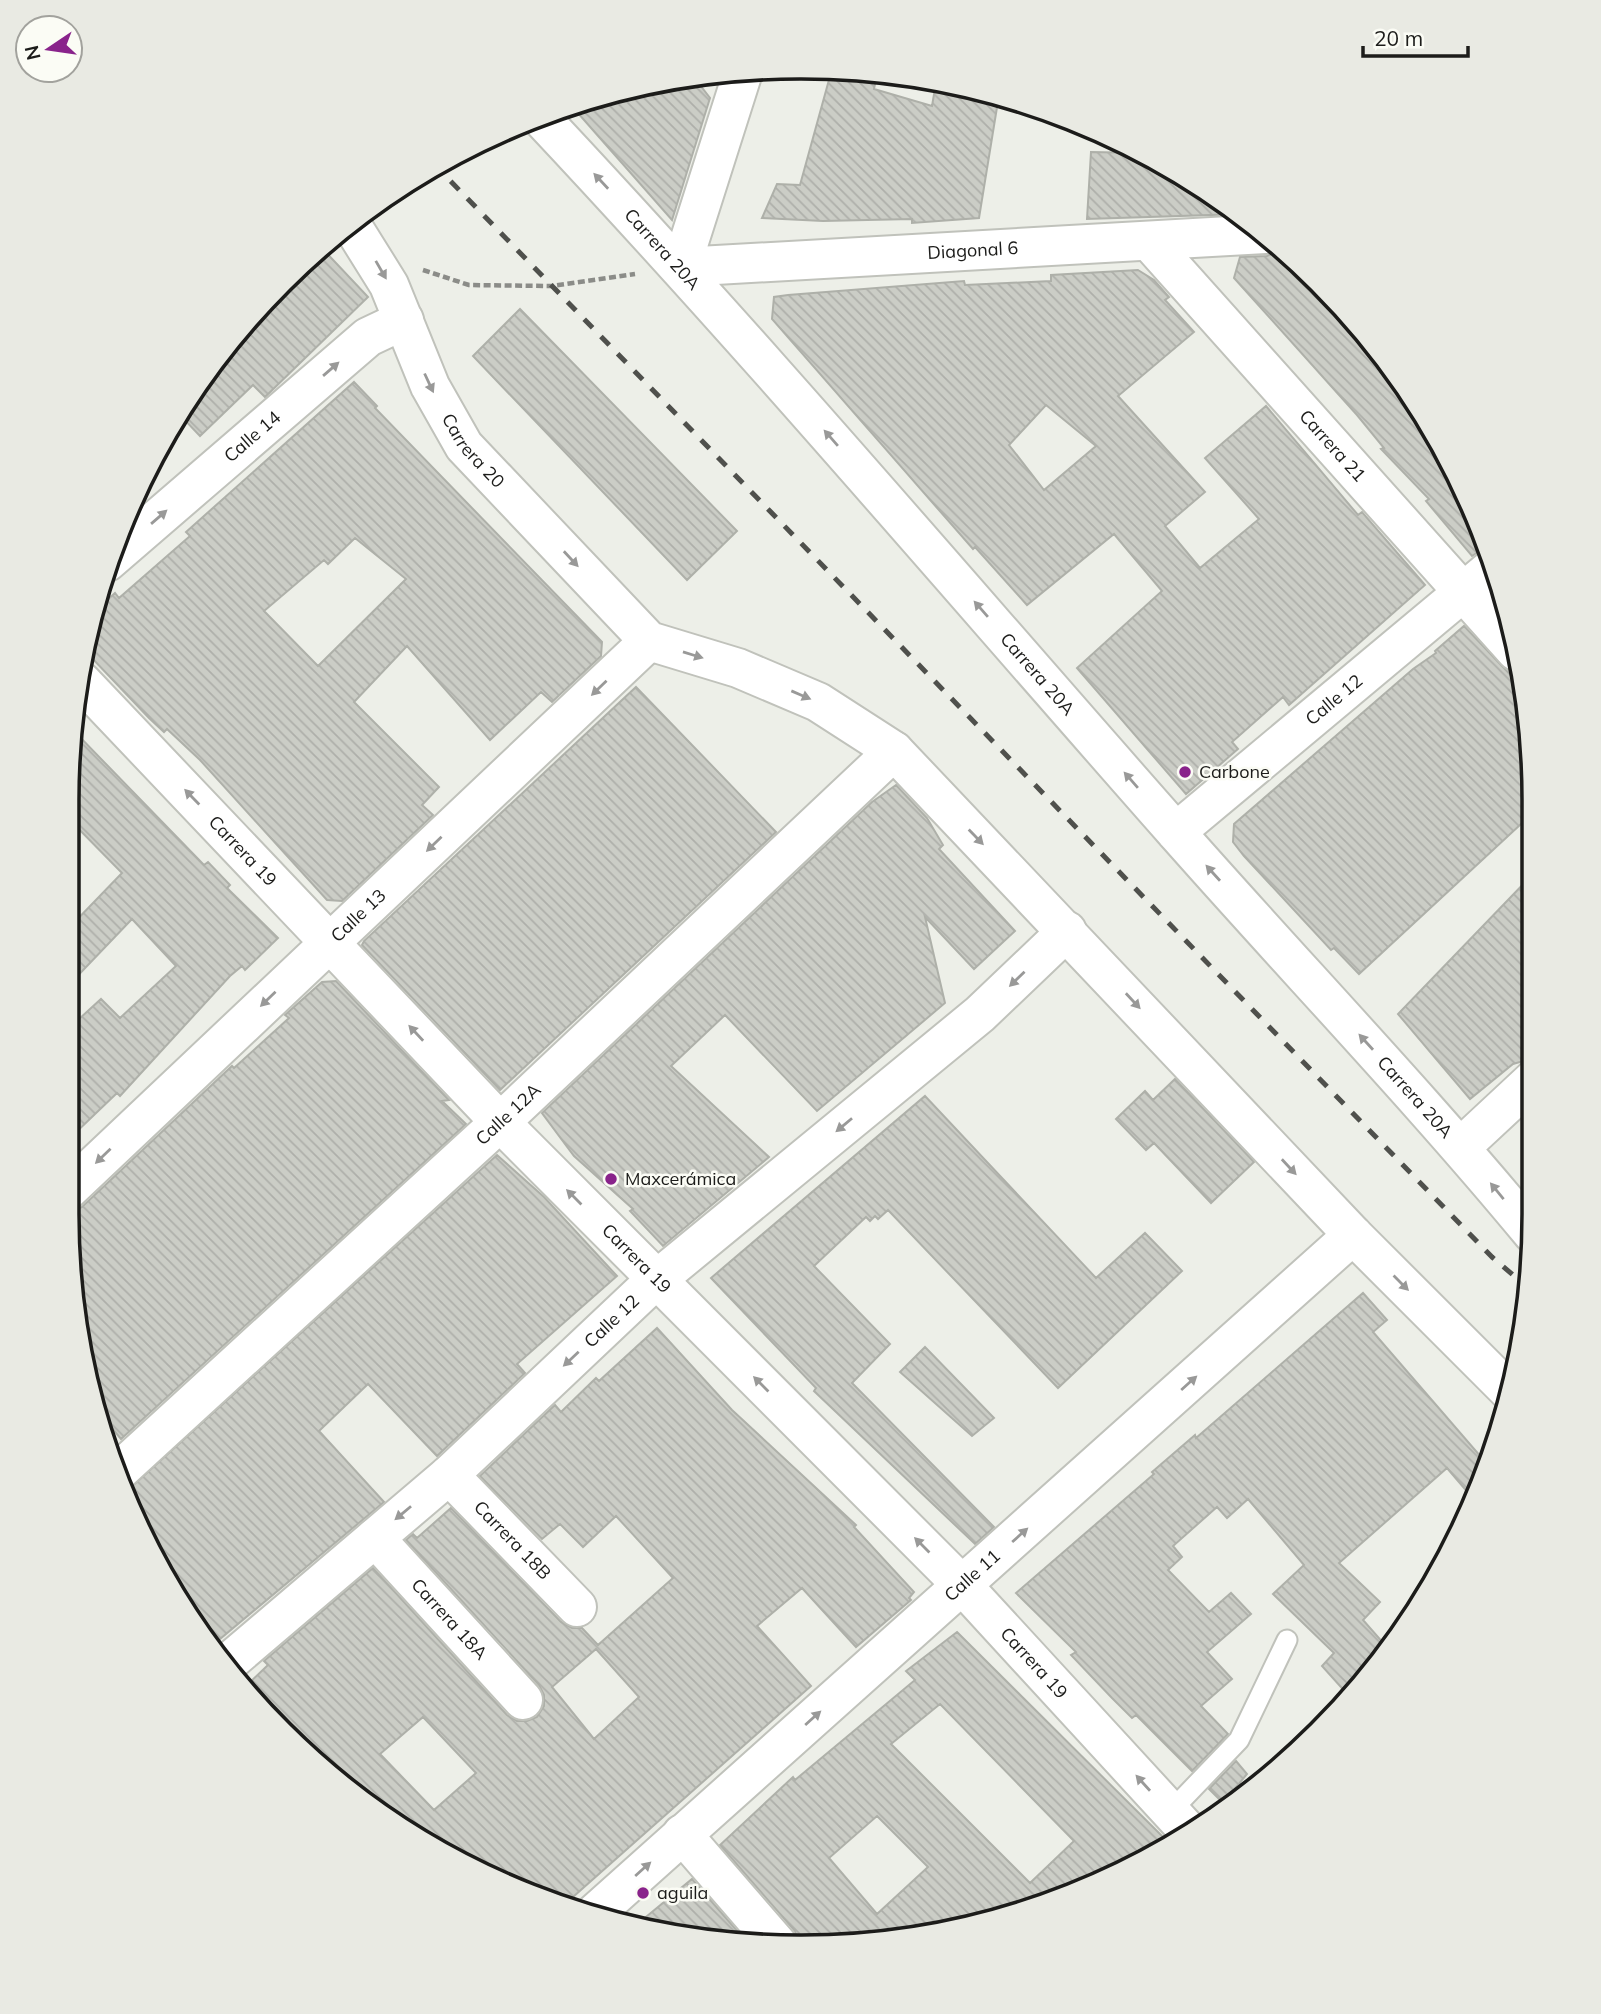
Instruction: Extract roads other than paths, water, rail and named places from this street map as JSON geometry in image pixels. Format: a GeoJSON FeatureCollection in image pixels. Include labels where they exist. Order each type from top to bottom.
{"type":"FeatureCollection","features":[{"type":"Feature","properties":{"kind":"street"},"geometry":{"type":"LineString","coordinates":[[681,267],[740,81]]}},
{"type":"Feature","properties":{"kind":"street","name":"Carrera 20A"},"geometry":{"type":"LineString","coordinates":[[548,125],[681,267],[1175,832],[1461,1147],[1522,1222]]}},
{"type":"Feature","properties":{"kind":"street","name":"Carrera 20"},"geometry":{"type":"LineString","coordinates":[[356,232],[389,285],[430,386],[464,446],[649,641]]}},
{"type":"Feature","properties":{"kind":"street","name":"Diagonal 6"},"geometry":{"type":"LineString","coordinates":[[681,267],[1248,235]]}},
{"type":"Feature","properties":{"kind":"street","name":"Carrera 21"},"geometry":{"type":"LineString","coordinates":[[1149,241],[1503,636]]}},
{"type":"Feature","properties":{"kind":"street","name":"Calle 14"},"geometry":{"type":"LineString","coordinates":[[126,546],[368,337],[404,320]]}},
{"type":"Feature","properties":{"kind":"street","name":"Calle 12"},"geometry":{"type":"LineString","coordinates":[[1175,832],[1485,574]]}},
{"type":"Feature","properties":{"kind":"street"},"geometry":{"type":"LineString","coordinates":[[649,641],[738,668],[818,702],[894,751],[1353,1235],[1502,1384]]}},
{"type":"Feature","properties":{"kind":"street","name":"Calle 13"},"geometry":{"type":"LineString","coordinates":[[79,1179],[649,641]]}},
{"type":"Feature","properties":{"kind":"street","name":"Carrera 19"},"geometry":{"type":"LineString","coordinates":[[88,688],[500,1122],[963,1586],[1180,1823]]}},
{"type":"Feature","properties":{"kind":"street","name":"Calle 12A"},"geometry":{"type":"LineString","coordinates":[[125,1466],[500,1122],[894,751]]}},
{"type":"Feature","properties":{"kind":"street","name":"Calle 12"},"geometry":{"type":"LineString","coordinates":[[233,1659],[449,1475],[657,1280],[980,1014],[1067,932]]}},
{"type":"Feature","properties":{"kind":"street"},"geometry":{"type":"LineString","coordinates":[[1461,1147],[1522,1090]]}},
{"type":"Feature","properties":{"kind":"street","name":"Calle 11"},"geometry":{"type":"LineString","coordinates":[[602,1907],[1353,1235]]}},
{"type":"Feature","properties":{"kind":"street","name":"Carrera 18B"},"geometry":{"type":"LineString","coordinates":[[449,1475],[577,1607]]}},
{"type":"Feature","properties":{"kind":"street","name":"Carrera 18A"},"geometry":{"type":"LineString","coordinates":[[375,1538],[523,1700]]}},
{"type":"Feature","properties":{"kind":"street"},"geometry":{"type":"LineString","coordinates":[[682,1834],[769,1934]]}},
{"type":"Feature","properties":{"kind":"lane"},"geometry":{"type":"LineString","coordinates":[[1180,1823],[1239,1740],[1255,1712],[1287,1640]]}},
{"type":"Feature","properties":{"kind":"railway"},"geometry":{"type":"LineString","coordinates":[[443,173],[1492,1257],[1519,1280]]}},
{"type":"Feature","properties":{"kind":"place","name":"Carbone"},"geometry":{"type":"Point","coordinates":[1185,772]}},
{"type":"Feature","properties":{"kind":"place","name":"Maxcerámica"},"geometry":{"type":"Point","coordinates":[611,1179]}},
{"type":"Feature","properties":{"kind":"place","name":"aguila"},"geometry":{"type":"Point","coordinates":[643,1893]}}]}
